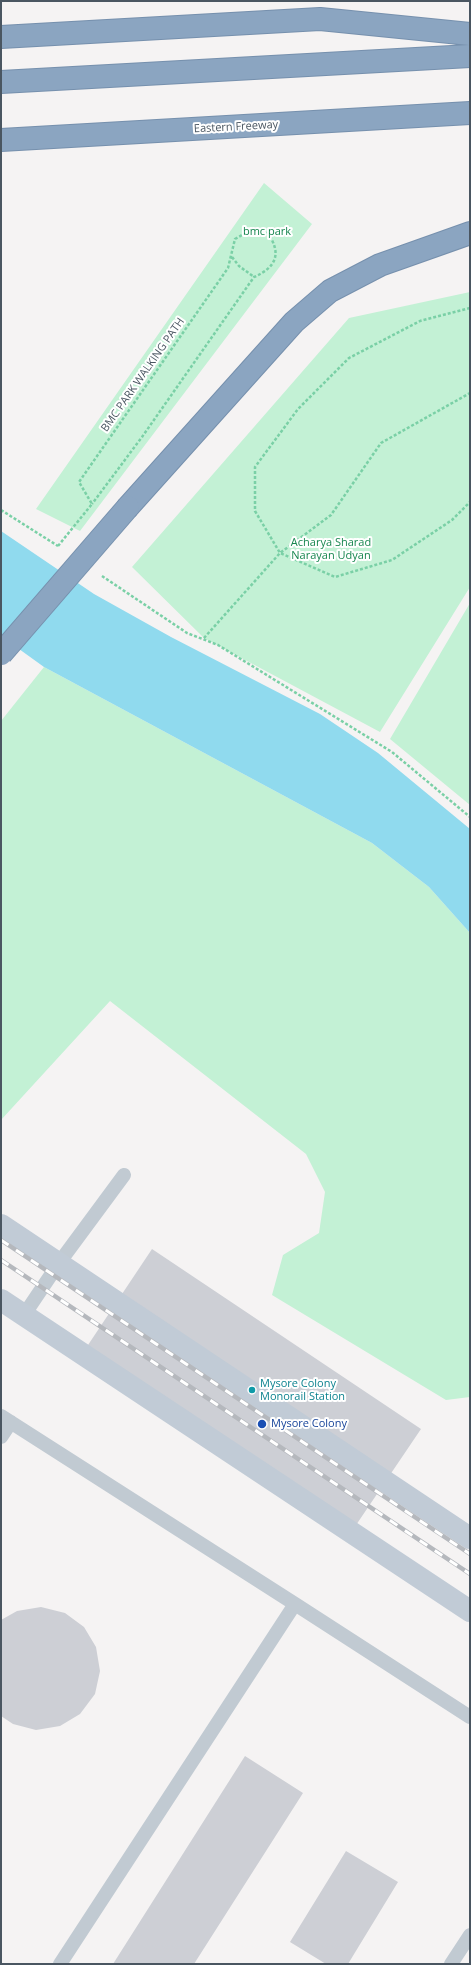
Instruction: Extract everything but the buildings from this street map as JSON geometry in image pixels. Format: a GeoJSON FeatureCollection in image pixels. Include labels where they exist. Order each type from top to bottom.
{"type":"FeatureCollection","features":[{"type":"Feature","properties":{"kind":"highway"},"geometry":{"type":"LineString","coordinates":[[1,37],[320,19],[470,34]]}},
{"type":"Feature","properties":{"kind":"highway"},"geometry":{"type":"LineString","coordinates":[[1,82],[470,56]]}},
{"type":"Feature","properties":{"kind":"highway","name":"Eastern Freeway"},"geometry":{"type":"LineString","coordinates":[[1,140],[470,113]]}},
{"type":"Feature","properties":{"kind":"highway"},"geometry":{"type":"LineString","coordinates":[[1,654],[128,507],[294,322],[330,291],[380,265],[470,233]]}},
{"type":"Feature","properties":{"kind":"main road"},"geometry":{"type":"LineString","coordinates":[[1,1225],[470,1538]]}},
{"type":"Feature","properties":{"kind":"main road"},"geometry":{"type":"LineString","coordinates":[[1,1300],[470,1611]]}},
{"type":"Feature","properties":{"kind":"lane"},"geometry":{"type":"LineString","coordinates":[[24,1315],[59,1263],[124,1175]]}},
{"type":"Feature","properties":{"kind":"lane"},"geometry":{"type":"LineString","coordinates":[[1,1437],[6,1419],[470,1717]]}},
{"type":"Feature","properties":{"kind":"lane"},"geometry":{"type":"LineString","coordinates":[[60,1964],[295,1604]]}},
{"type":"Feature","properties":{"kind":"lane"},"geometry":{"type":"LineString","coordinates":[[451,1964],[470,1935]]}},
{"type":"Feature","properties":{"kind":"path","name":"BMC PARK WALKING PATH"},"geometry":{"type":"LineString","coordinates":[[58,546],[92,504],[142,437],[254,277],[268,271],[275,261],[276,244],[267,232],[253,229],[235,239],[228,268],[79,482],[92,504]]}},
{"type":"Feature","properties":{"kind":"path"},"geometry":{"type":"LineString","coordinates":[[232,256],[239,266],[254,277]]}},
{"type":"Feature","properties":{"kind":"path"},"geometry":{"type":"LineString","coordinates":[[470,308],[420,321],[349,358],[298,409],[255,467],[255,511],[280,554],[335,577],[392,560],[452,520],[470,502]]}},
{"type":"Feature","properties":{"kind":"path"},"geometry":{"type":"LineString","coordinates":[[204,638],[280,554],[331,515],[381,443],[470,393]]}},
{"type":"Feature","properties":{"kind":"path"},"geometry":{"type":"LineString","coordinates":[[1,510],[64,550]]}},
{"type":"Feature","properties":{"kind":"path"},"geometry":{"type":"LineString","coordinates":[[96,572],[187,633],[204,638],[392,752],[470,818]]}},
{"type":"Feature","properties":{"kind":"green space","name":"bmc park"},"geometry":{"type":"Polygon","coordinates":[[[264,183],[312,224],[80,531],[36,509],[264,183]]]}},
{"type":"Feature","properties":{"kind":"green space","name":"Acharya Sharad Narayan Udyan"},"geometry":{"type":"Polygon","coordinates":[[[470,292],[470,587],[380,732],[204,638],[132,567],[349,318],[470,292]]]}},
{"type":"Feature","properties":{"kind":"green space"},"geometry":{"type":"Polygon","coordinates":[[[470,603],[470,805],[390,739],[470,603]]]}},
{"type":"Feature","properties":{"kind":"green space"},"geometry":{"type":"Polygon","coordinates":[[[44,667],[372,843],[429,887],[470,933],[470,1397],[446,1400],[272,1295],[283,1255],[319,1233],[325,1192],[306,1154],[110,1001],[1,1120],[1,721],[44,667]]]}},
{"type":"Feature","properties":{"kind":"water"},"geometry":{"type":"Polygon","coordinates":[[[1,531],[94,594],[171,637],[320,714],[378,753],[470,829],[470,933],[429,887],[372,843],[44,667],[1,636],[1,531]]]}},
{"type":"Feature","properties":{"kind":"railway"},"geometry":{"type":"LineString","coordinates":[[1,1240],[470,1554]]}},
{"type":"Feature","properties":{"kind":"railway"},"geometry":{"type":"LineString","coordinates":[[1,1260],[470,1574]]}},
{"type":"Feature","properties":{"kind":"place","name":"Mysore Colony Monorail Station"},"geometry":{"type":"Point","coordinates":[252,1390]}},
{"type":"Feature","properties":{"kind":"place","name":"Mysore Colony"},"geometry":{"type":"Point","coordinates":[262,1424]}}]}
